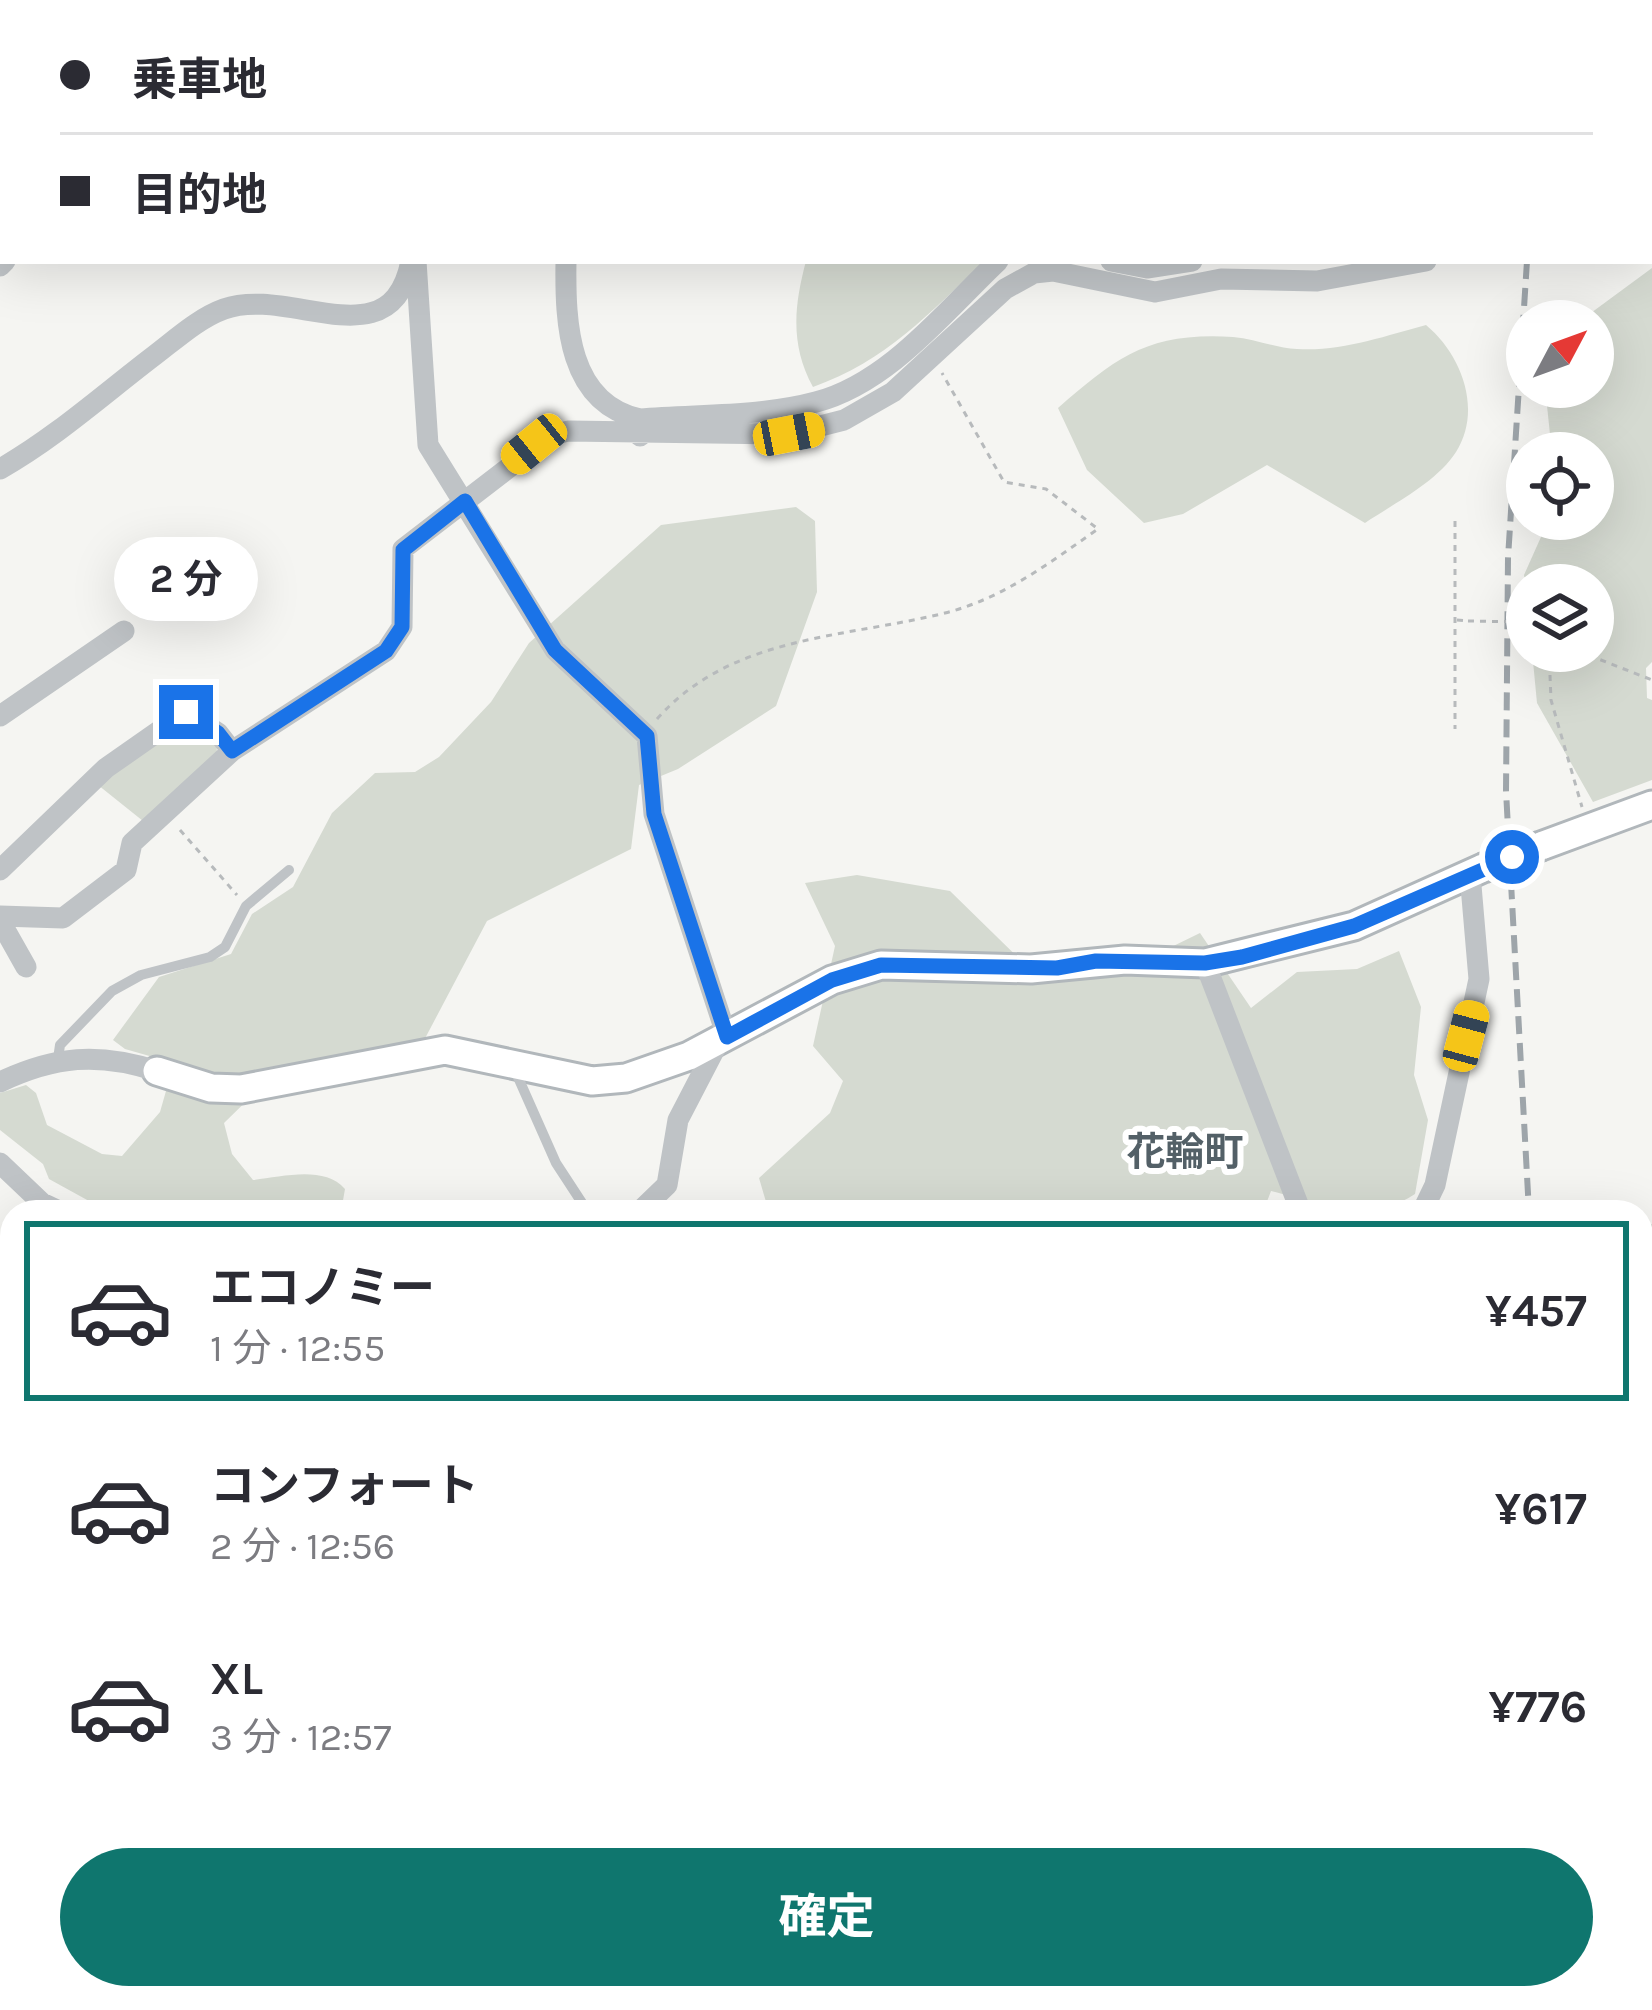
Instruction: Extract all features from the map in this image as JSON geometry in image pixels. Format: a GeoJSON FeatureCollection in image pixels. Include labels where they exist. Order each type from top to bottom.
{"type":"FeatureCollection","features":[{"type":"Feature","properties":{"kind":"street"},"geometry":{"type":"LineString","coordinates":[[0,469],[226,308],[380,311],[396,303],[406,289],[413,264]]}},
{"type":"Feature","properties":{"kind":"street"},"geometry":{"type":"LineString","coordinates":[[414,264],[428,446],[555,650],[647,736],[654,814],[723,1039],[678,1120],[668,1185],[652,1200]]}},
{"type":"Feature","properties":{"kind":"street"},"geometry":{"type":"LineString","coordinates":[[566,264],[584,386],[598,403],[640,427],[820,401],[884,368],[995,264]]}},
{"type":"Feature","properties":{"kind":"street"},"geometry":{"type":"LineString","coordinates":[[1126,264],[1147,268],[1173,264]]}},
{"type":"Feature","properties":{"kind":"street"},"geometry":{"type":"LineString","coordinates":[[26,967],[0,918],[63,918],[126,870],[132,843],[232,751],[398,640],[403,550],[550,436],[640,427],[818,428],[869,407],[1005,289],[1034,273],[1053,271],[1155,292],[1221,279],[1317,281],[1410,264]]}},
{"type":"Feature","properties":{"kind":"street"},"geometry":{"type":"LineString","coordinates":[[0,716],[124,631]]}},
{"type":"Feature","properties":{"kind":"street"},"geometry":{"type":"LineString","coordinates":[[0,870],[106,768],[186,712],[218,733],[232,751]]}},
{"type":"Feature","properties":{"kind":"street"},"geometry":{"type":"LineString","coordinates":[[0,1082],[58,1059],[109,1057],[211,1088],[242,1089],[445,1050],[607,1081],[649,1071],[723,1039],[832,980],[881,965],[1044,969],[1125,960],[1205,963],[1354,926],[1476,871],[1652,805]]}},
{"type":"Feature","properties":{"kind":"street"},"geometry":{"type":"LineString","coordinates":[[1428,1200],[1435,1186],[1479,979],[1476,871]]}},
{"type":"Feature","properties":{"kind":"street"},"geometry":{"type":"LineString","coordinates":[[1205,963],[1296,1200]]}},
{"type":"Feature","properties":{"kind":"street"},"geometry":{"type":"LineString","coordinates":[[0,1163],[39,1200]]}},
{"type":"Feature","properties":{"kind":"lane"},"geometry":{"type":"LineString","coordinates":[[58,1059],[60,1045],[112,991],[141,975],[210,957],[225,947],[246,906],[289,870]]}},
{"type":"Feature","properties":{"kind":"lane"},"geometry":{"type":"LineString","coordinates":[[512,1064],[556,1163],[580,1200]]}},
{"type":"Feature","properties":{"kind":"path"},"geometry":{"type":"LineString","coordinates":[[647,736],[679,695],[723,669],[774,647],[840,629],[946,613],[1010,590],[1098,529],[1046,489],[1004,482],[933,356]]}},
{"type":"Feature","properties":{"kind":"path"},"geometry":{"type":"LineString","coordinates":[[1455,521],[1455,729]]}},
{"type":"Feature","properties":{"kind":"path"},"geometry":{"type":"LineString","coordinates":[[1455,620],[1506,622]]}},
{"type":"Feature","properties":{"kind":"path"},"geometry":{"type":"LineString","coordinates":[[1614,665],[1652,680]]}},
{"type":"Feature","properties":{"kind":"path"},"geometry":{"type":"LineString","coordinates":[[1549,672],[1550,700],[1588,828]]}},
{"type":"Feature","properties":{"kind":"path"},"geometry":{"type":"LineString","coordinates":[[165,812],[246,906]]}},
{"type":"Feature","properties":{"kind":"shaded area"},"geometry":{"type":"Polygon","coordinates":[[[805,264],[981,264],[885,349],[813,387],[798,341],[805,264]]]}},
{"type":"Feature","properties":{"kind":"shaded area"},"geometry":{"type":"Polygon","coordinates":[[[1652,268],[1652,662],[1646,668],[1647,698],[1652,700],[1652,780],[1593,802],[1537,703],[1534,672],[1614,672],[1614,564],[1529,564],[1540,540],[1614,540],[1614,432],[1550,432],[1547,408],[1614,408],[1614,300],[1609,300],[1652,268]]]}},
{"type":"Feature","properties":{"kind":"shaded area"},"geometry":{"type":"Polygon","coordinates":[[[1426,325],[1449,351],[1464,383],[1468,418],[1464,435],[1438,473],[1365,523],[1267,465],[1183,514],[1144,523],[1087,470],[1058,408],[1118,361],[1179,339],[1233,337],[1313,349],[1426,325]]]}},
{"type":"Feature","properties":{"kind":"shaded area"},"geometry":{"type":"Polygon","coordinates":[[[796,507],[815,521],[817,592],[776,706],[678,769],[639,785],[631,849],[487,921],[421,1046],[272,1076],[224,1123],[232,1154],[253,1180],[302,1174],[326,1177],[345,1189],[343,1200],[87,1200],[49,1179],[43,1164],[0,1130],[0,1093],[26,1085],[36,1093],[47,1125],[102,1154],[122,1156],[160,1112],[174,1063],[125,1049],[113,1040],[159,977],[231,954],[252,914],[293,887],[332,813],[375,773],[415,772],[439,757],[491,702],[529,643],[661,525],[796,507]]]}},
{"type":"Feature","properties":{"kind":"shaded area"},"geometry":{"type":"Polygon","coordinates":[[[186,718],[216,738],[217,752],[143,821],[98,785],[186,718]]]}},
{"type":"Feature","properties":{"kind":"shaded area"},"geometry":{"type":"Polygon","coordinates":[[[857,875],[950,891],[1045,984],[1157,954],[1200,933],[1251,1008],[1297,972],[1357,969],[1399,951],[1421,1007],[1414,1075],[1428,1120],[1415,1194],[1404,1200],[1305,1200],[1271,1191],[1268,1200],[765,1200],[759,1178],[830,1113],[843,1081],[813,1046],[835,946],[805,883],[857,875]]]}},
{"type":"Feature","properties":{"kind":"railway"},"geometry":{"type":"LineString","coordinates":[[1527,264],[1508,558],[1506,791],[1528,1200]]}},
{"type":"Feature","properties":{"kind":"district","name":"花輪町"},"geometry":{"type":"Point","coordinates":[1185,1151]}},
{"type":"Feature","properties":{"kind":"route"},"geometry":{"type":"LineString","coordinates":[[186,712],[218,733],[232,751],[386,651],[398,640],[402,627],[403,550],[465,501],[555,650],[647,736],[654,814],[727,1037],[832,980],[881,965],[1057,968],[1096,961],[1205,963],[1242,957],[1354,926],[1512,857]]}}]}
